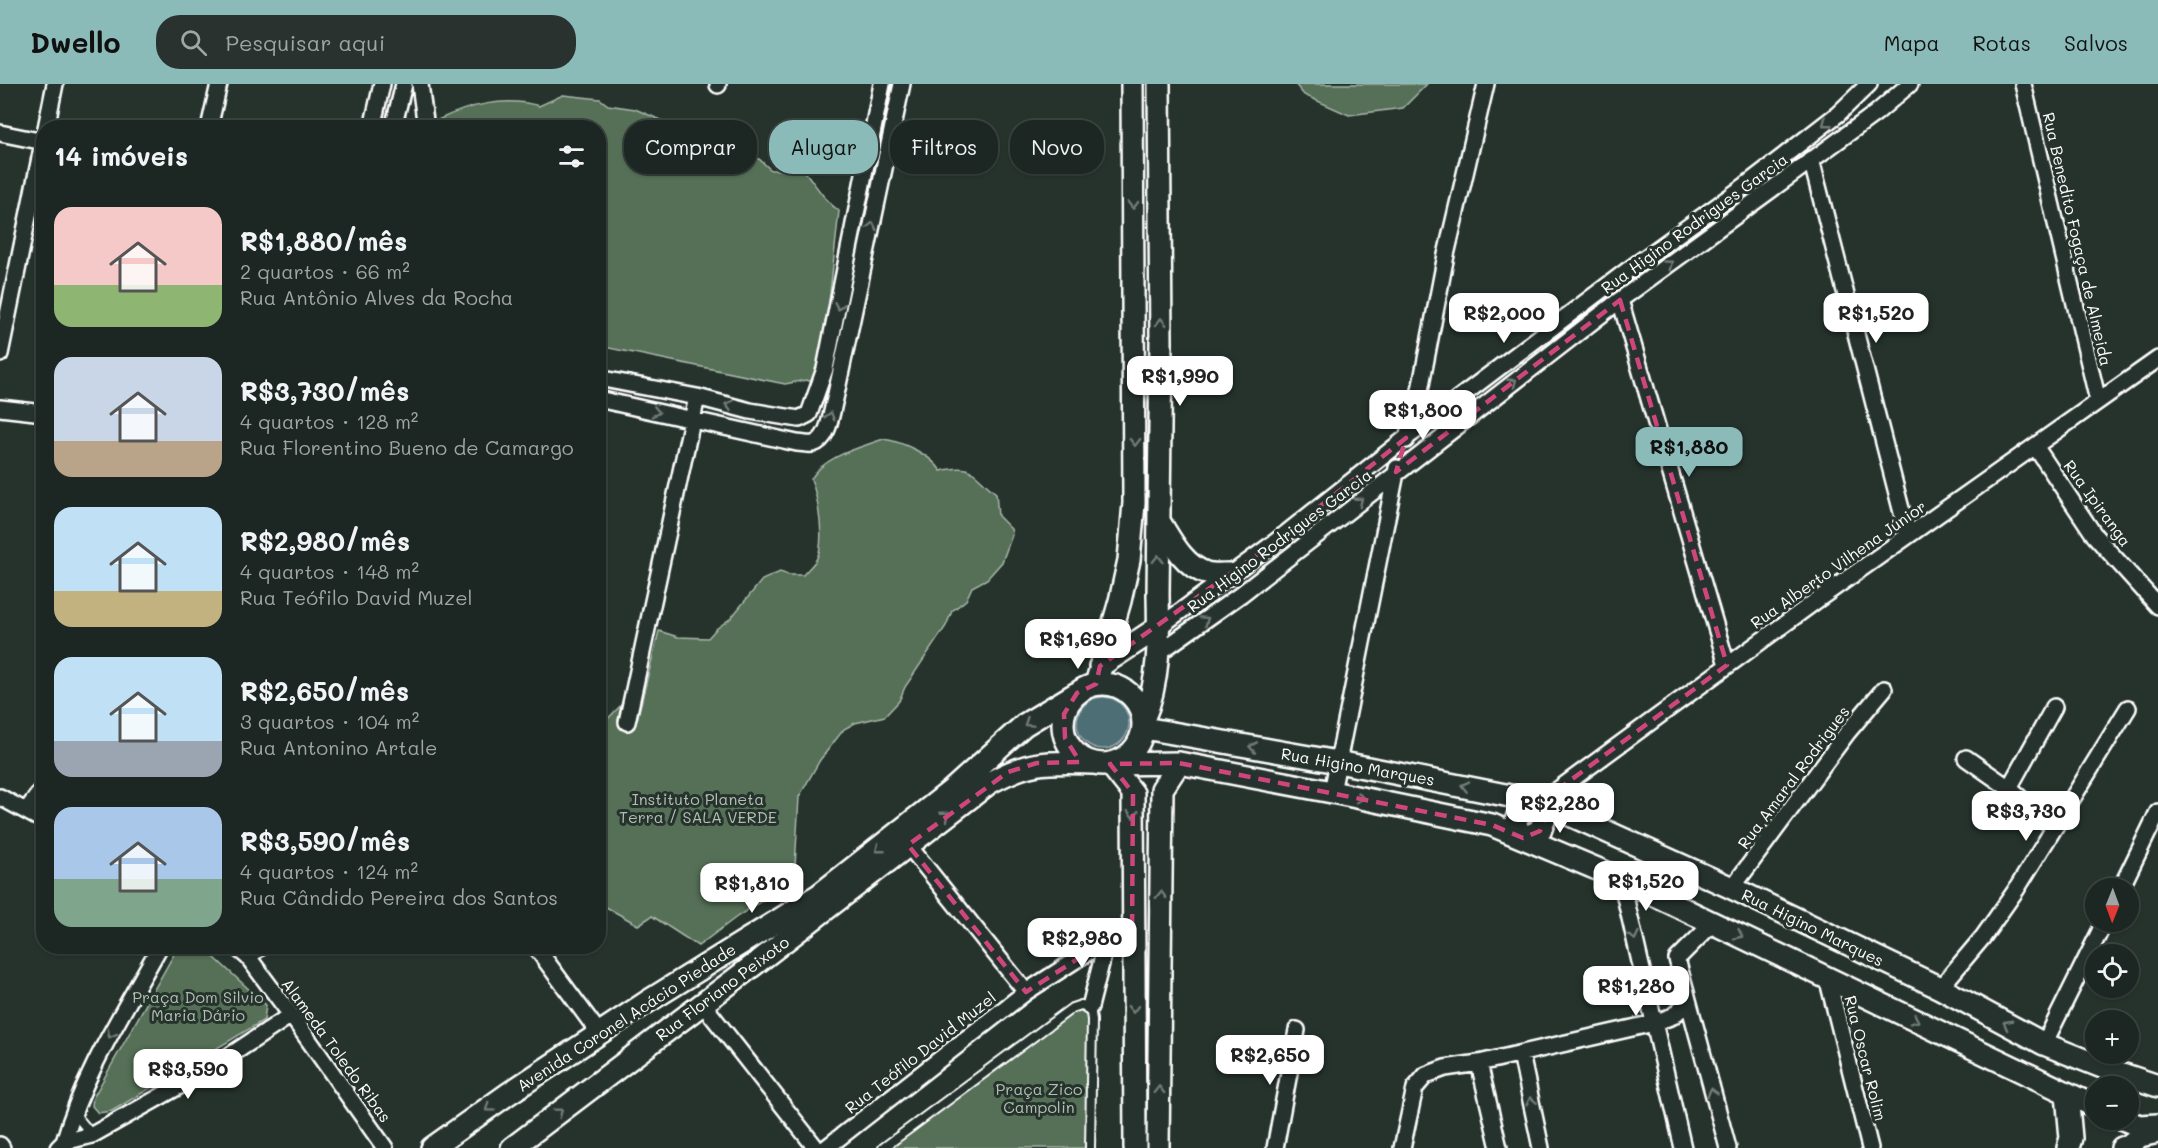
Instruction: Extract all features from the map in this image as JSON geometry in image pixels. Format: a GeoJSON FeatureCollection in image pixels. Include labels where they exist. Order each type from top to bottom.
{"type":"FeatureCollection","features":[{"type":"Feature","properties":{"kind":"main road"},"geometry":{"type":"LineString","coordinates":[[1132,84],[1134,503],[1120,601],[1091,681],[1069,702],[1064,714],[1064,732],[1072,749],[1081,757],[1101,763],[1133,793],[1132,940],[1135,1148]]}},
{"type":"Feature","properties":{"kind":"main road"},"geometry":{"type":"LineString","coordinates":[[1101,763],[1129,755],[1141,738],[1152,695],[1157,654],[1161,352],[1159,84]]}},
{"type":"Feature","properties":{"kind":"main road"},"geometry":{"type":"LineString","coordinates":[[1159,521],[1183,557],[1191,564],[1206,573],[1230,574]]}},
{"type":"Feature","properties":{"kind":"main road","name":"Avenida Coronel Acácio Piedade"},"geometry":{"type":"LineString","coordinates":[[432,1148],[599,1034],[819,895],[952,790],[1024,725],[1091,681],[1159,627]]}},
{"type":"Feature","properties":{"kind":"main road"},"geometry":{"type":"LineString","coordinates":[[1091,681],[1124,689],[1137,702],[1144,724]]}},
{"type":"Feature","properties":{"kind":"main road","name":"Rua Higino Marques"},"geometry":{"type":"LineString","coordinates":[[1144,724],[1541,802],[1732,888],[1940,988],[2044,1044],[2158,1086]]}},
{"type":"Feature","properties":{"kind":"main road","name":"Rua Floriano Peixoto"},"geometry":{"type":"LineString","coordinates":[[512,1148],[794,935],[975,793],[1014,770],[1037,763],[1101,763]]}},
{"type":"Feature","properties":{"kind":"main road","name":"Rua Higino Marques"},"geometry":{"type":"LineString","coordinates":[[1101,763],[1179,764],[1492,825],[1621,879],[2085,1102]]}},
{"type":"Feature","properties":{"kind":"main road"},"geometry":{"type":"LineString","coordinates":[[1158,1148],[1162,789],[1179,764]]}},
{"type":"Feature","properties":{"kind":"main road"},"geometry":{"type":"LineString","coordinates":[[1523,838],[1515,824],[1521,807],[1541,802]]}},
{"type":"Feature","properties":{"kind":"main road"},"geometry":{"type":"LineString","coordinates":[[2067,1094],[2071,1138],[2068,1148]]}},
{"type":"Feature","properties":{"kind":"main road"},"geometry":{"type":"LineString","coordinates":[[2139,1126],[2158,1125]]}},
{"type":"Feature","properties":{"kind":"main road"},"geometry":{"type":"LineString","coordinates":[[2122,1148],[2140,1136],[2158,1132]]}},
{"type":"Feature","properties":{"kind":"street"},"geometry":{"type":"LineString","coordinates":[[48,120],[55,84]]}},
{"type":"Feature","properties":{"kind":"street"},"geometry":{"type":"LineString","coordinates":[[211,120],[219,84]]}},
{"type":"Feature","properties":{"kind":"street"},"geometry":{"type":"LineString","coordinates":[[374,120],[382,84]]}},
{"type":"Feature","properties":{"kind":"street"},"geometry":{"type":"LineString","coordinates":[[395,120],[404,84]]}},
{"type":"Feature","properties":{"kind":"street"},"geometry":{"type":"LineString","coordinates":[[420,84],[425,120]]}},
{"type":"Feature","properties":{"kind":"street"},"geometry":{"type":"LineString","coordinates":[[606,380],[698,397],[778,417],[799,419],[809,414],[825,369],[882,84]]}},
{"type":"Feature","properties":{"kind":"street"},"geometry":{"type":"LineString","coordinates":[[606,401],[797,443],[812,444],[821,440],[837,390],[903,84]]}},
{"type":"Feature","properties":{"kind":"street"},"geometry":{"type":"LineString","coordinates":[[1332,792],[1396,472],[1417,406],[1446,255],[1486,84]]}},
{"type":"Feature","properties":{"kind":"street","name":"Rua Higino Rodrigues Garcia"},"geometry":{"type":"LineString","coordinates":[[1159,627],[1293,528],[1406,438],[1628,270],[1746,185],[1838,114],[1869,84]]}},
{"type":"Feature","properties":{"kind":"street","name":"Rua Higino Rodrigues Garcia"},"geometry":{"type":"LineString","coordinates":[[1157,654],[1240,595],[1620,300],[1876,113],[1910,84]]}},
{"type":"Feature","properties":{"kind":"street","name":"Rua Benedito Fogaça de Almeida"},"geometry":{"type":"LineString","coordinates":[[2023,84],[2098,402]]}},
{"type":"Feature","properties":{"kind":"street"},"geometry":{"type":"LineString","coordinates":[[400,101],[404,120]]}},
{"type":"Feature","properties":{"kind":"street"},"geometry":{"type":"LineString","coordinates":[[0,133],[36,136]]}},
{"type":"Feature","properties":{"kind":"street"},"geometry":{"type":"LineString","coordinates":[[1811,159],[1908,536]]}},
{"type":"Feature","properties":{"kind":"street"},"geometry":{"type":"LineString","coordinates":[[0,354],[36,176]]}},
{"type":"Feature","properties":{"kind":"street"},"geometry":{"type":"LineString","coordinates":[[1620,300],[1727,665]]}},
{"type":"Feature","properties":{"kind":"street","name":"Rua Alberto Vilhena Júnior"},"geometry":{"type":"LineString","coordinates":[[1541,802],[1727,665],[2158,359]]}},
{"type":"Feature","properties":{"kind":"street"},"geometry":{"type":"LineString","coordinates":[[627,722],[698,397]]}},
{"type":"Feature","properties":{"kind":"street"},"geometry":{"type":"LineString","coordinates":[[0,408],[36,412]]}},
{"type":"Feature","properties":{"kind":"street","name":"Rua Ipiranga"},"geometry":{"type":"LineString","coordinates":[[2035,446],[2096,536],[2158,606]]}},
{"type":"Feature","properties":{"kind":"street","name":"Rua Amaral Rodrigues"},"geometry":{"type":"LineString","coordinates":[[1732,888],[1847,733],[1884,689]]}},
{"type":"Feature","properties":{"kind":"street"},"geometry":{"type":"LineString","coordinates":[[2009,788],[2054,707]]}},
{"type":"Feature","properties":{"kind":"street"},"geometry":{"type":"LineString","coordinates":[[1940,988],[1983,937],[2016,890],[2128,708]]}},
{"type":"Feature","properties":{"kind":"street"},"geometry":{"type":"LineString","coordinates":[[1966,758],[2009,788],[2054,828]]}},
{"type":"Feature","properties":{"kind":"street"},"geometry":{"type":"LineString","coordinates":[[0,797],[36,817]]}},
{"type":"Feature","properties":{"kind":"street"},"geometry":{"type":"LineString","coordinates":[[26,811],[36,798]]}},
{"type":"Feature","properties":{"kind":"street"},"geometry":{"type":"LineString","coordinates":[[2126,878],[2158,812]]}},
{"type":"Feature","properties":{"kind":"street"},"geometry":{"type":"LineString","coordinates":[[908,845],[1026,992]]}},
{"type":"Feature","properties":{"kind":"street"},"geometry":{"type":"LineString","coordinates":[[1621,879],[1683,1148]]}},
{"type":"Feature","properties":{"kind":"street"},"geometry":{"type":"LineString","coordinates":[[1713,923],[1677,959],[1728,1148]]}},
{"type":"Feature","properties":{"kind":"street"},"geometry":{"type":"LineString","coordinates":[[2044,1044],[2099,932]]}},
{"type":"Feature","properties":{"kind":"street"},"geometry":{"type":"LineString","coordinates":[[1090,1007],[1107,940],[1132,940]]}},
{"type":"Feature","properties":{"kind":"street","name":"Rua Teófilo David Muzel"},"geometry":{"type":"LineString","coordinates":[[826,1148],[1026,992],[1107,940]]}},
{"type":"Feature","properties":{"kind":"street"},"geometry":{"type":"LineString","coordinates":[[61,1145],[73,1112],[100,1054],[156,954]]}},
{"type":"Feature","properties":{"kind":"street","name":"Alameda Toledo Ribas"},"geometry":{"type":"LineString","coordinates":[[244,954],[291,1015],[385,1148]]}},
{"type":"Feature","properties":{"kind":"street"},"geometry":{"type":"LineString","coordinates":[[248,957],[252,954]]}},
{"type":"Feature","properties":{"kind":"street"},"geometry":{"type":"LineString","coordinates":[[542,954],[599,1034]]}},
{"type":"Feature","properties":{"kind":"street","name":"Rua Oscar Rolim"},"geometry":{"type":"LineString","coordinates":[[1827,977],[1870,1148]]}},
{"type":"Feature","properties":{"kind":"street"},"geometry":{"type":"LineString","coordinates":[[1402,1148],[1415,1088],[1426,1075],[1445,1068],[1521,1054],[1654,1023],[1673,1016],[1688,1002]]}},
{"type":"Feature","properties":{"kind":"street"},"geometry":{"type":"LineString","coordinates":[[702,1003],[816,1148]]}},
{"type":"Feature","properties":{"kind":"street"},"geometry":{"type":"LineString","coordinates":[[61,1145],[92,1135],[208,1070],[291,1015]]}},
{"type":"Feature","properties":{"kind":"street"},"geometry":{"type":"LineString","coordinates":[[1275,1148],[1297,1030]]}},
{"type":"Feature","properties":{"kind":"street"},"geometry":{"type":"LineString","coordinates":[[1521,1054],[1541,1148]]}},
{"type":"Feature","properties":{"kind":"street"},"geometry":{"type":"LineString","coordinates":[[1479,1063],[1499,1148]]}},
{"type":"Feature","properties":{"kind":"lane"},"geometry":{"type":"LineString","coordinates":[[883,1148],[1072,1008],[1081,1005],[1090,1007],[1092,1020],[1090,1148]]}},
{"type":"Feature","properties":{"kind":"lane"},"geometry":{"type":"LineString","coordinates":[[73,1112],[92,1135]]}},
{"type":"Feature","properties":{"kind":"highlighted area"},"geometry":{"type":"Polygon","coordinates":[[[1620,300],[1727,665],[1541,802],[1545,818],[1540,831],[1523,838],[1492,825],[1179,763],[1110,764],[1133,793],[1132,940],[1107,940],[1026,992],[908,845],[1008,772],[1037,763],[1080,762],[1065,738],[1064,714],[1077,693],[1096,684],[1100,666],[1275,542],[1406,438],[1396,472],[1620,300]]]}},
{"type":"Feature","properties":{"kind":"green space"},"geometry":{"type":"Polygon","coordinates":[[[1295,84],[1427,84],[1403,108],[1349,115],[1304,95],[1295,84]]]}},
{"type":"Feature","properties":{"kind":"green space"},"geometry":{"type":"Polygon","coordinates":[[[563,95],[600,99],[608,105],[635,109],[661,120],[624,120],[624,174],[757,174],[757,159],[769,168],[769,174],[807,174],[824,197],[839,211],[820,384],[806,380],[785,384],[606,347],[606,120],[438,120],[474,106],[500,102],[539,106],[563,95]]]}},
{"type":"Feature","properties":{"kind":"green space","name":"Instituto Planeta Terra / SALA VERDE"},"geometry":{"type":"Polygon","coordinates":[[[883,439],[915,450],[930,459],[941,471],[961,468],[972,472],[996,493],[998,516],[1011,529],[1012,535],[1002,562],[987,579],[972,587],[966,600],[952,611],[946,626],[905,687],[899,701],[885,716],[855,723],[844,729],[820,760],[799,797],[795,867],[803,875],[738,916],[698,946],[652,916],[638,925],[606,907],[606,721],[622,704],[637,720],[659,631],[678,637],[708,638],[731,618],[762,580],[780,572],[789,575],[803,575],[816,560],[821,532],[811,479],[824,464],[883,439]]]}},
{"type":"Feature","properties":{"kind":"green space","name":"Praça Dom Silvio Maria Dário"},"geometry":{"type":"Polygon","coordinates":[[[174,954],[211,954],[266,1005],[264,1020],[112,1111],[98,1113],[92,1106],[93,1098],[174,954]]]}},
{"type":"Feature","properties":{"kind":"green space","name":"Praça Zico Campolin"},"geometry":{"type":"Polygon","coordinates":[[[1089,1008],[1089,1148],[887,1148],[1072,1009],[1089,1008]]]}},
{"type":"Feature","properties":{"kind":"water"},"geometry":{"type":"Polygon","coordinates":[[[1098,697],[1108,697],[1118,701],[1125,708],[1129,723],[1125,738],[1118,745],[1108,749],[1098,749],[1088,745],[1081,738],[1077,728],[1077,718],[1081,708],[1088,701],[1098,697]]]}}]}
